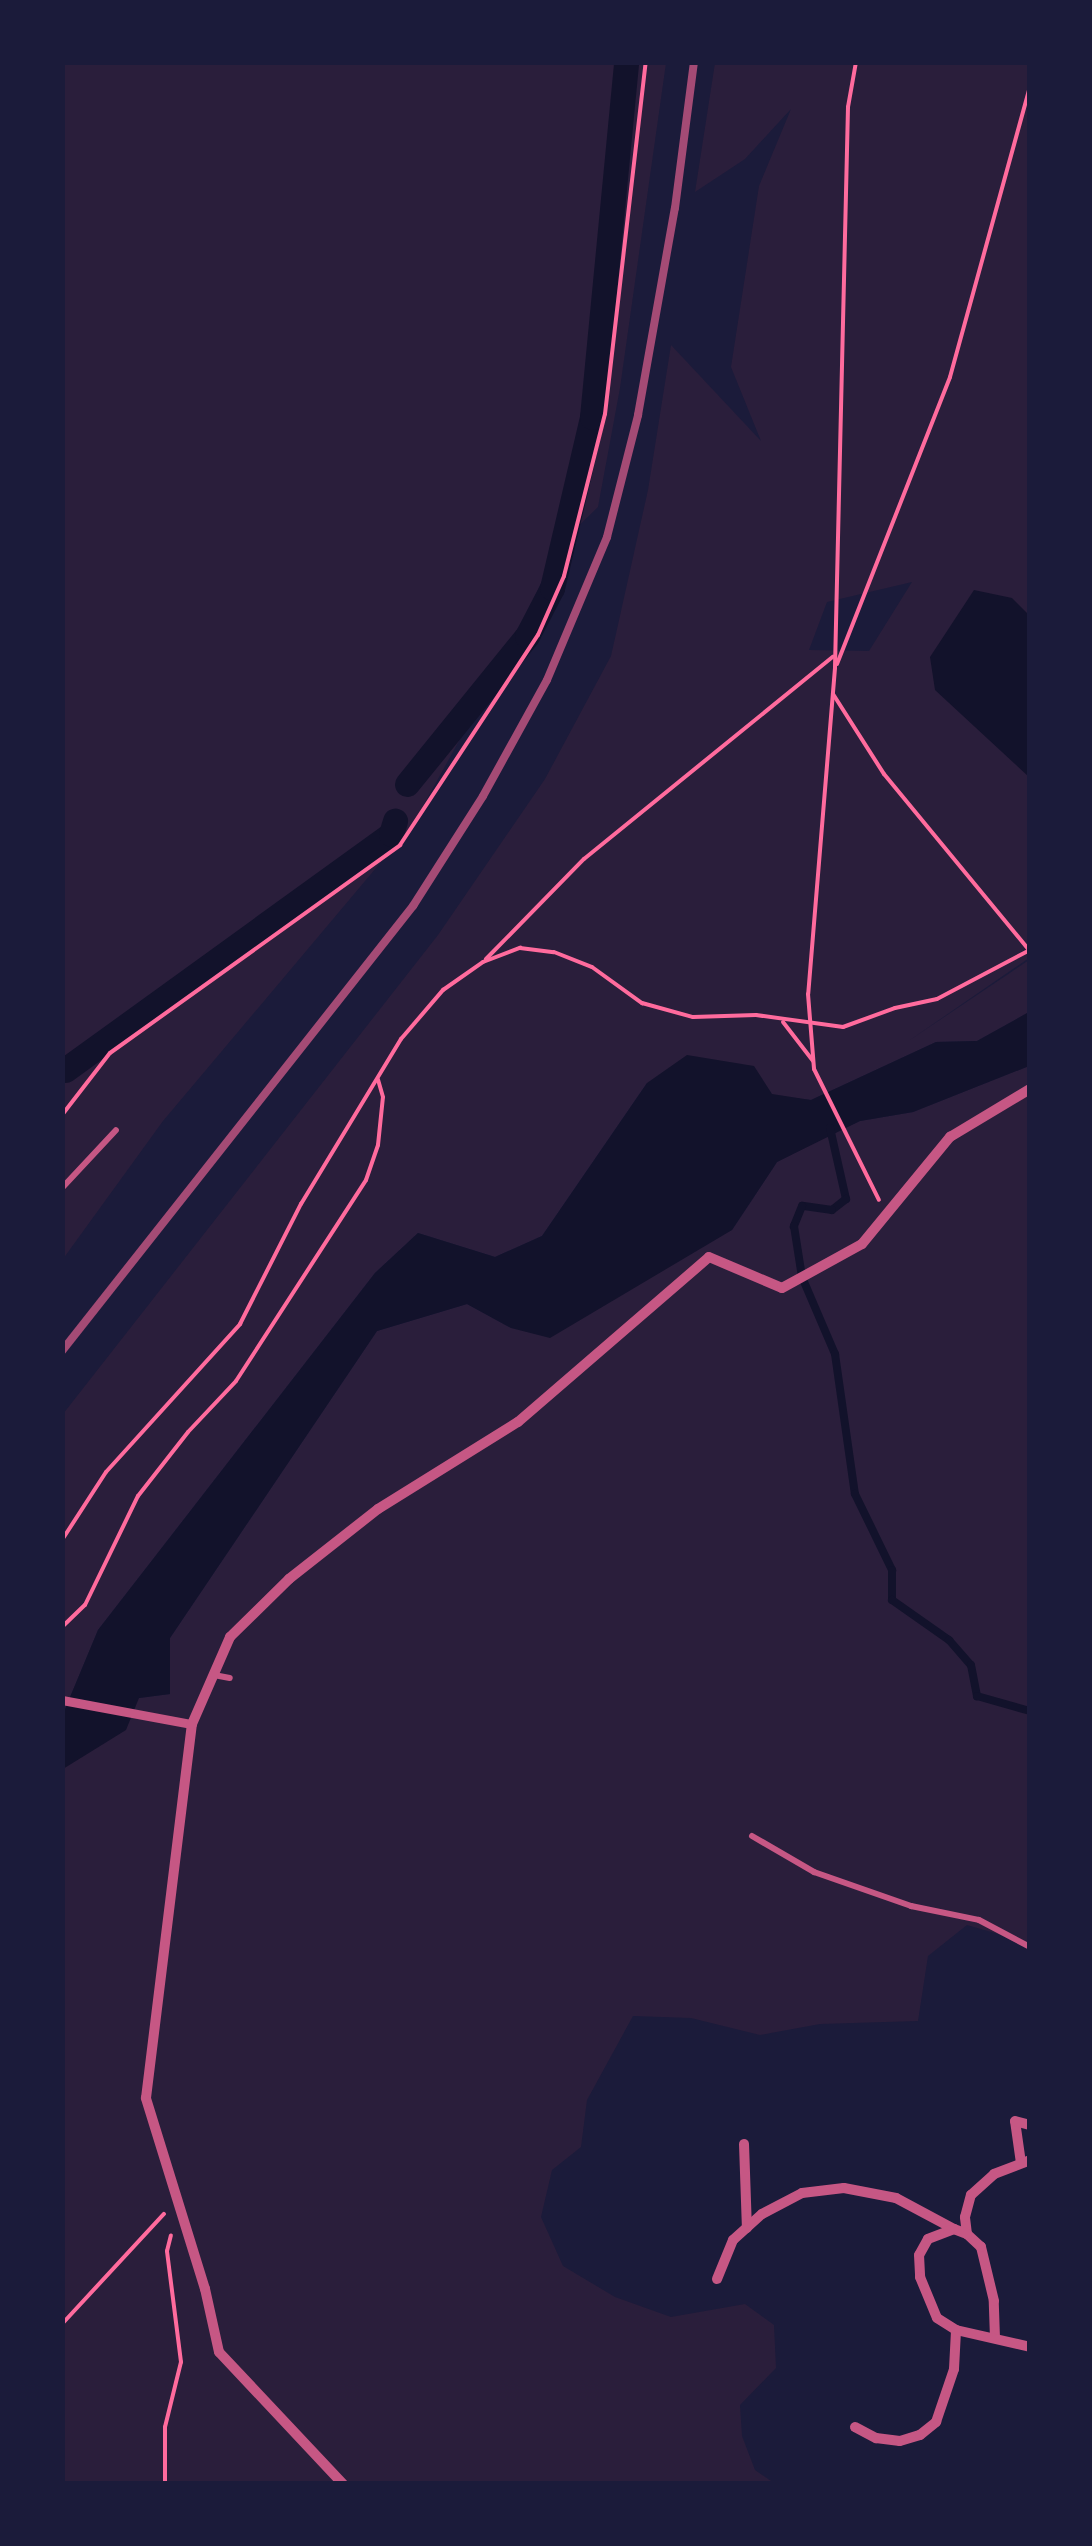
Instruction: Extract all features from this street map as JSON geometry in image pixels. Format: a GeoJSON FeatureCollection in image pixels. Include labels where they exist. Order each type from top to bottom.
{"type":"FeatureCollection","features":[{"type":"Feature","properties":{"kind":"street"},"geometry":{"type":"LineString","coordinates":[[343,2484],[219,2352],[146,2098],[192,1724],[230,1636],[290,1579],[378,1509],[518,1422],[709,1257],[782,1288],[862,1244],[950,1137],[1030,1089]]}},
{"type":"Feature","properties":{"kind":"street"},"geometry":{"type":"LineString","coordinates":[[62,1700],[192,1724]]}},
{"type":"Feature","properties":{"kind":"street"},"geometry":{"type":"LineString","coordinates":[[968,2234],[964,2217],[971,2195],[994,2174],[1025,2161],[1015,2121],[1030,2124]]}},
{"type":"Feature","properties":{"kind":"street"},"geometry":{"type":"LineString","coordinates":[[744,2144],[747,2228]]}},
{"type":"Feature","properties":{"kind":"street"},"geometry":{"type":"LineString","coordinates":[[717,2279],[733,2240],[762,2214],[802,2193],[844,2188],[896,2198],[968,2234],[982,2247],[989,2269],[995,2338]]}},
{"type":"Feature","properties":{"kind":"street"},"geometry":{"type":"LineString","coordinates":[[954,2229],[928,2239],[920,2256],[920,2277],[937,2318],[956,2330],[1030,2347]]}},
{"type":"Feature","properties":{"kind":"street"},"geometry":{"type":"LineString","coordinates":[[854,2428],[876,2438],[900,2441],[920,2436],[936,2422],[954,2369],[956,2330]]}},
{"type":"Feature","properties":{"kind":"lane"},"geometry":{"type":"LineString","coordinates":[[62,1188],[116,1130]]}},
{"type":"Feature","properties":{"kind":"lane"},"geometry":{"type":"LineString","coordinates":[[213,1675],[230,1678]]}},
{"type":"Feature","properties":{"kind":"lane"},"geometry":{"type":"LineString","coordinates":[[752,1836],[814,1872],[911,1906],[979,1920],[1030,1947]]}},
{"type":"Feature","properties":{"kind":"path"},"geometry":{"type":"LineString","coordinates":[[62,1115],[110,1053],[400,845],[538,635],[564,576],[606,414],[646,62]]}},
{"type":"Feature","properties":{"kind":"path"},"geometry":{"type":"LineString","coordinates":[[856,62],[848,107],[836,656],[808,994],[814,1070],[886,1213]]}},
{"type":"Feature","properties":{"kind":"path"},"geometry":{"type":"LineString","coordinates":[[835,668],[950,377],[1030,86]]}},
{"type":"Feature","properties":{"kind":"path"},"geometry":{"type":"LineString","coordinates":[[62,1540],[106,1472],[240,1324],[301,1204],[401,1039],[443,990],[483,962],[584,859],[836,656]]}},
{"type":"Feature","properties":{"kind":"path"},"geometry":{"type":"LineString","coordinates":[[483,962],[520,948],[554,952],[592,967],[642,1002],[692,1017],[756,1016],[843,1027],[895,1008],[938,999],[1029,950],[884,774],[833,694]]}},
{"type":"Feature","properties":{"kind":"path"},"geometry":{"type":"LineString","coordinates":[[783,1022],[814,1062]]}},
{"type":"Feature","properties":{"kind":"path"},"geometry":{"type":"LineString","coordinates":[[62,1627],[85,1606],[138,1496],[188,1432],[236,1381],[366,1180],[378,1146],[383,1097],[378,1080]]}},
{"type":"Feature","properties":{"kind":"path"},"geometry":{"type":"LineString","coordinates":[[62,2324],[73,2307],[178,2201]]}},
{"type":"Feature","properties":{"kind":"path"},"geometry":{"type":"LineString","coordinates":[[165,2484],[166,2427],[181,2362],[167,2252],[170,2234]]}},
{"type":"Feature","properties":{"kind":"shaded area"},"geometry":{"type":"Polygon","coordinates":[[[63,63],[666,63],[620,388],[598,507],[558,546],[515,640],[413,824],[163,1121],[63,1259],[63,63]]]}},
{"type":"Feature","properties":{"kind":"shaded area"},"geometry":{"type":"Polygon","coordinates":[[[715,63],[1029,63],[1029,958],[907,1042],[1029,960],[1029,1012],[977,1041],[936,1042],[811,1100],[647,1083],[542,1236],[495,1257],[418,1233],[375,1273],[98,1630],[63,1714],[63,1414],[438,935],[545,779],[611,656],[648,490],[671,345],[761,441],[731,367],[759,186],[791,109],[745,159],[695,192],[715,63]],[[912,582],[827,602],[809,650],[869,651],[912,582]]]}},
{"type":"Feature","properties":{"kind":"shaded area"},"geometry":{"type":"Polygon","coordinates":[[[974,590],[1012,598],[1029,615],[1029,777],[935,690],[930,657],[974,590]]]}},
{"type":"Feature","properties":{"kind":"shaded area"},"geometry":{"type":"Polygon","coordinates":[[[1029,1012],[1029,1066],[913,1112],[860,1121],[777,1162],[732,1230],[550,1338],[511,1328],[467,1304],[377,1331],[170,1638],[170,1694],[139,1698],[126,1730],[63,1769],[63,1714],[98,1630],[375,1273],[418,1233],[495,1257],[542,1236],[647,1083],[687,1055],[754,1066],[772,1094],[811,1100],[936,1042],[977,1041],[1029,1012]]]}},
{"type":"Feature","properties":{"kind":"shaded area"},"geometry":{"type":"Polygon","coordinates":[[[1029,1066],[1029,1943],[967,1925],[928,1956],[918,2021],[820,2024],[760,2035],[691,2018],[633,2016],[587,2100],[581,2147],[552,2170],[541,2217],[563,2266],[615,2297],[671,2317],[745,2304],[774,2325],[776,2368],[740,2405],[742,2436],[755,2470],[774,2483],[63,2484],[63,1769],[139,1698],[170,1694],[170,1638],[377,1331],[467,1304],[511,1328],[732,1230],[777,1162],[829,1135],[860,1121],[913,1112],[1029,1066]]]}},
{"type":"Feature","properties":{"kind":"waterway"},"geometry":{"type":"LineString","coordinates":[[407,784],[527,636],[552,588],[592,417],[626,62]]}},
{"type":"Feature","properties":{"kind":"waterway"},"geometry":{"type":"LineString","coordinates":[[65,1070],[391,834],[395,821]]}},
{"type":"Feature","properties":{"kind":"waterway"},"geometry":{"type":"LineString","coordinates":[[830,1128],[846,1199],[832,1210],[802,1206],[794,1226],[802,1277],[835,1354],[855,1494],[892,1570],[892,1600],[949,1640],[971,1665],[977,1696],[1030,1711]]}},
{"type":"Feature","properties":{"kind":"railway"},"geometry":{"type":"LineString","coordinates":[[62,1351],[413,906],[483,796],[547,680],[607,537],[638,415],[675,208],[694,62]]}}]}
